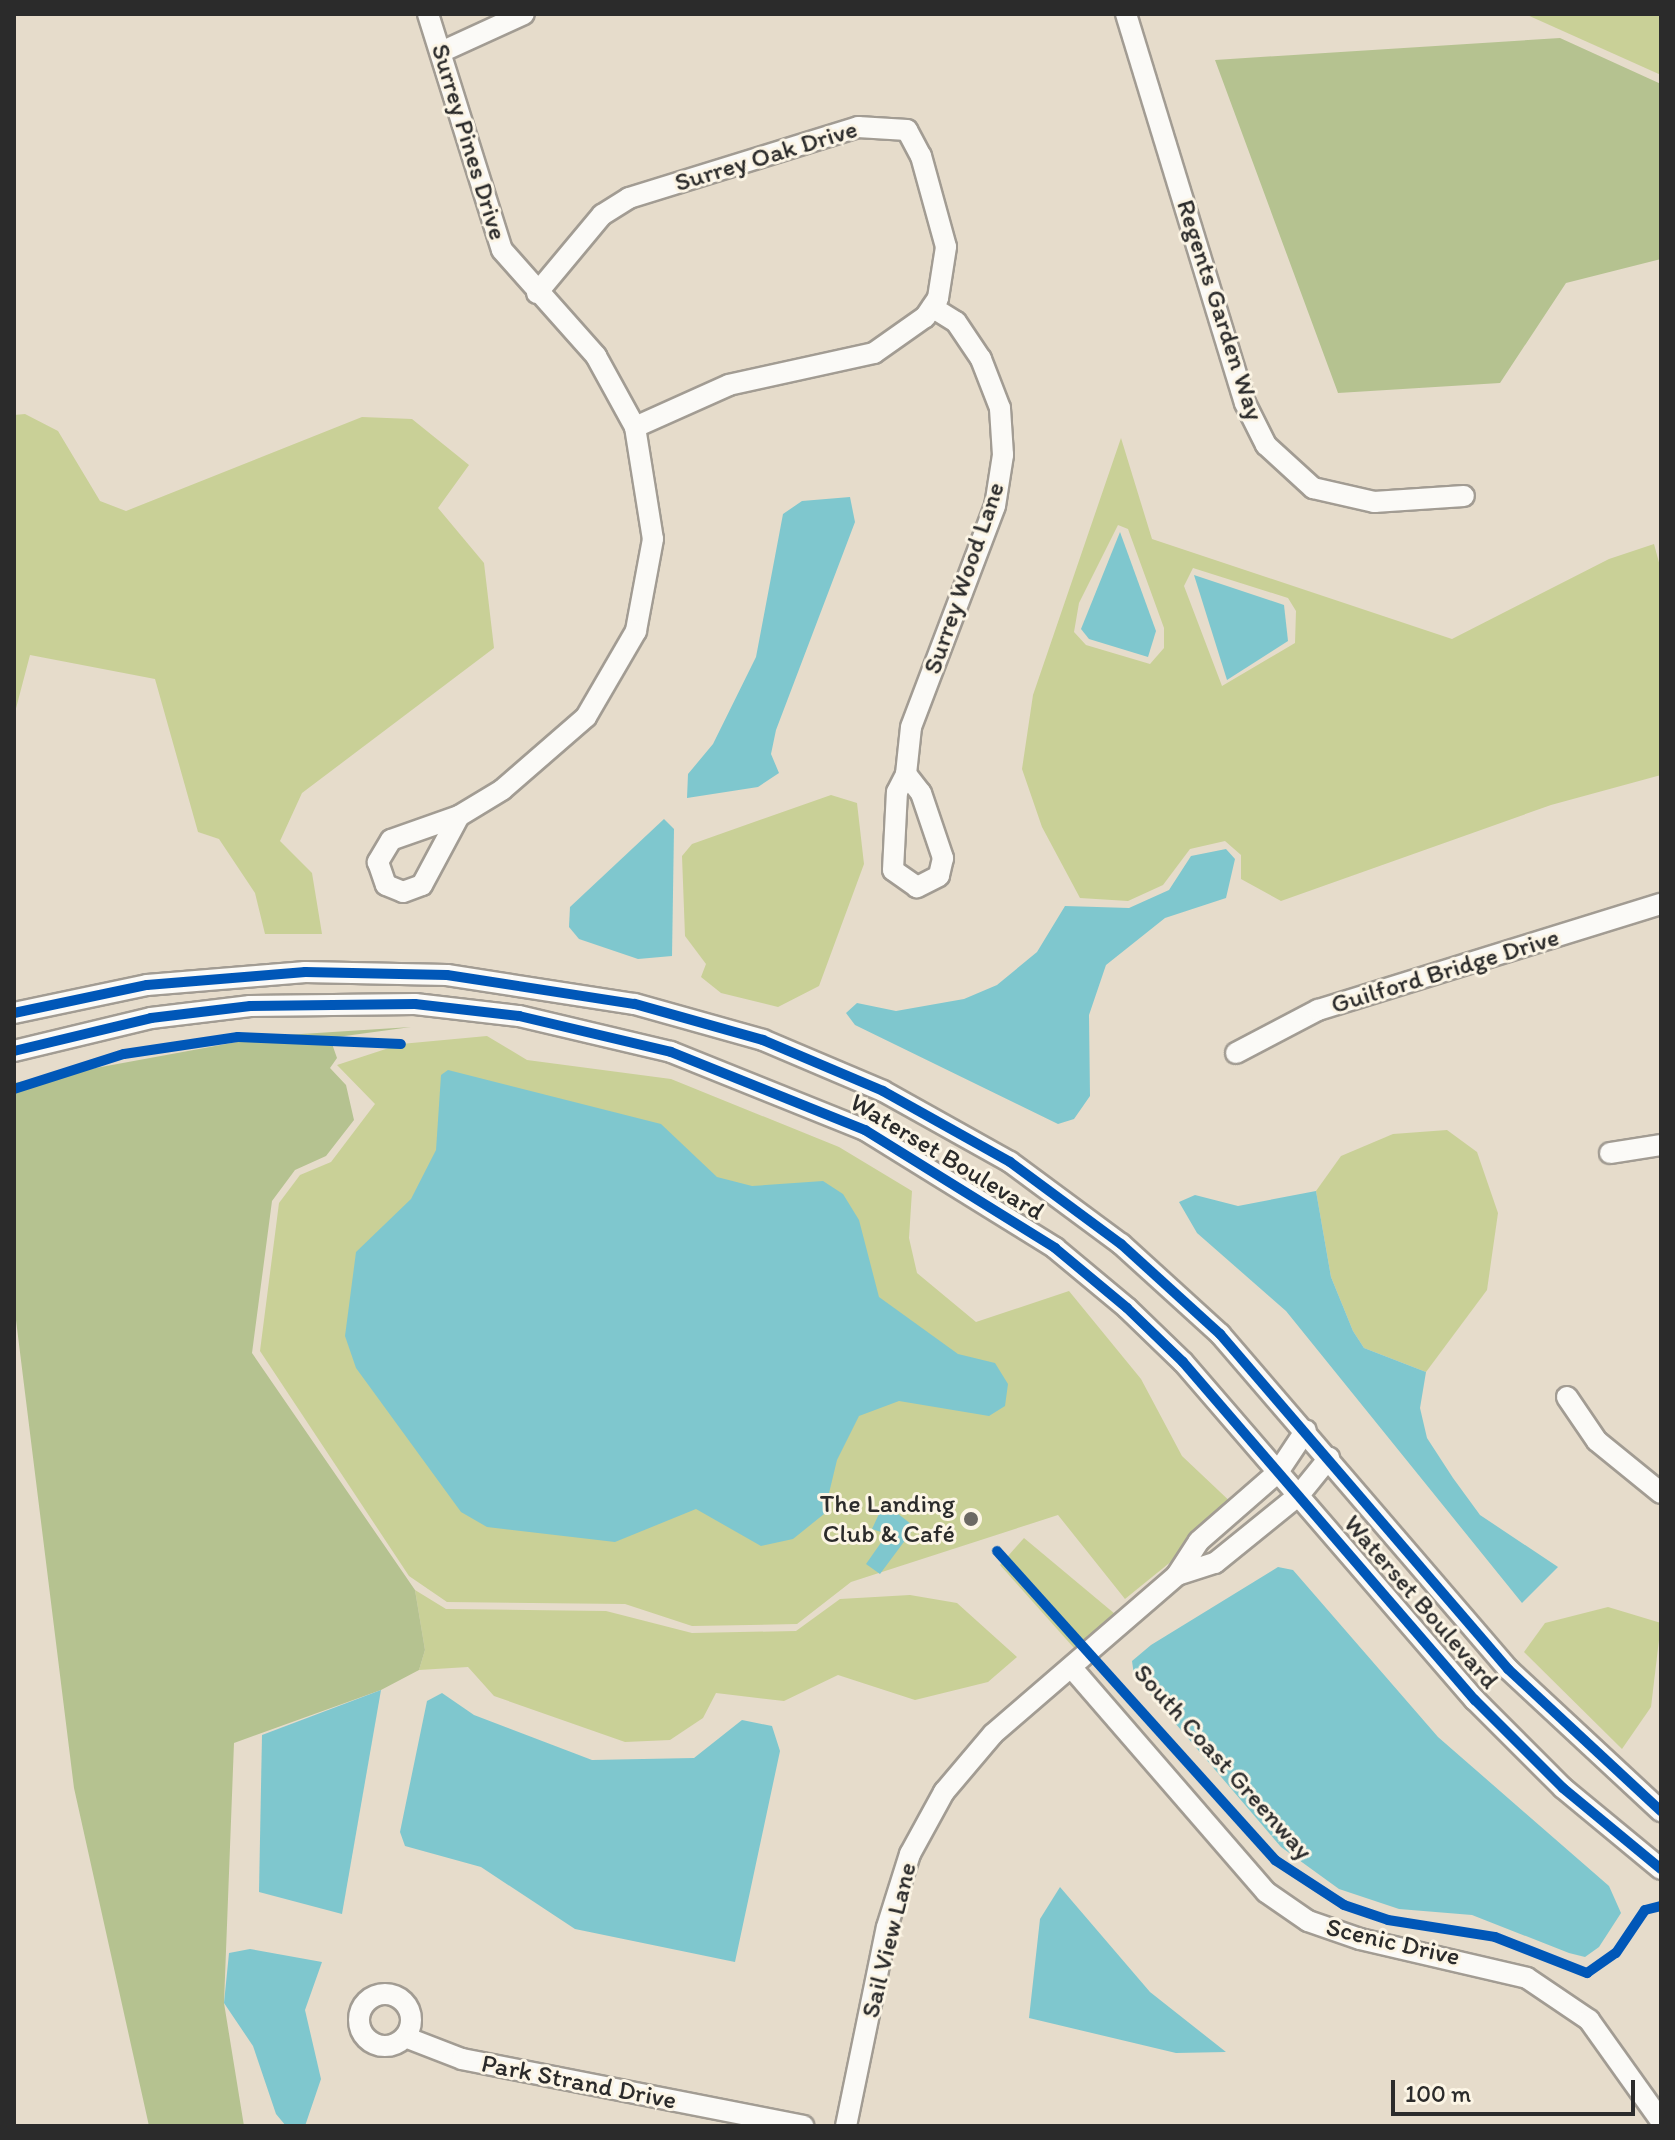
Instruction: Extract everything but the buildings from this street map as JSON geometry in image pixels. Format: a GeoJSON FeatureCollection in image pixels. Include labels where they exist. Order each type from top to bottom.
{"type":"FeatureCollection","features":[{"type":"Feature","properties":{"kind":"street","name":"Surrey Pines Drive"},"geometry":{"type":"LineString","coordinates":[[428,14],[491,227],[511,265],[596,356],[635,427],[650,500],[652,568],[624,660],[563,743],[459,816]]}},
{"type":"Feature","properties":{"kind":"street"},"geometry":{"type":"LineString","coordinates":[[441,52],[524,14]]}},
{"type":"Feature","properties":{"kind":"street","name":"Regents Garden Way"},"geometry":{"type":"LineString","coordinates":[[1126,14],[1245,403],[1266,445],[1313,488],[1374,502],[1464,496]]}},
{"type":"Feature","properties":{"kind":"street","name":"Surrey Oak Drive"},"geometry":{"type":"LineString","coordinates":[[537,293],[615,205],[877,123],[907,130],[916,143],[943,224],[945,266],[932,307],[909,333],[874,353],[729,385],[635,427]]}},
{"type":"Feature","properties":{"kind":"street","name":"Surrey Wood Lane"},"geometry":{"type":"LineString","coordinates":[[906,774],[921,793],[943,858],[939,876],[917,887],[900,880],[891,858],[897,792],[906,774],[911,727],[995,506],[1003,455],[1000,408],[981,359],[956,322],[932,307]]}},
{"type":"Feature","properties":{"kind":"street","name":"Guilford Bridge Drive"},"geometry":{"type":"LineString","coordinates":[[1236,1053],[1318,1010],[1661,904]]}},
{"type":"Feature","properties":{"kind":"street","name":"Waterset Boulevard"},"geometry":{"type":"LineString","coordinates":[[14,1013],[147,985],[305,972],[447,975],[635,1004],[763,1040],[883,1091],[1010,1162],[1121,1244],[1220,1334],[1306,1430],[1508,1669],[1661,1811]]}},
{"type":"Feature","properties":{"kind":"street","name":"Waterset Boulevard"},"geometry":{"type":"LineString","coordinates":[[14,1051],[151,1018],[361,1001],[519,1016],[722,1068],[865,1130],[1055,1248],[1183,1362],[1475,1700],[1563,1788],[1661,1869]]}},
{"type":"Feature","properties":{"kind":"street"},"geometry":{"type":"LineString","coordinates":[[1610,1153],[1661,1145]]}},
{"type":"Feature","properties":{"kind":"street"},"geometry":{"type":"LineString","coordinates":[[1567,1397],[1597,1441],[1661,1493]]}},
{"type":"Feature","properties":{"kind":"street","name":"Sail View Lane"},"geometry":{"type":"LineString","coordinates":[[846,2126],[910,1854],[967,1762],[1177,1575],[1199,1541],[1278,1472],[1306,1430]]}},
{"type":"Feature","properties":{"kind":"street","name":"Sail View Lane"},"geometry":{"type":"LineString","coordinates":[[1177,1575],[1215,1563],[1299,1495],[1329,1458]]}},
{"type":"Feature","properties":{"kind":"street","name":"Scenic Drive"},"geometry":{"type":"LineString","coordinates":[[1072,1668],[1266,1892],[1308,1921],[1360,1939],[1527,1978],[1589,2020],[1661,2121]]}},
{"type":"Feature","properties":{"kind":"street","name":"Park Strand Drive"},"geometry":{"type":"LineString","coordinates":[[405,2037],[462,2059],[803,2126]]}},
{"type":"Feature","properties":{"kind":"green space"},"geometry":{"type":"Polygon","coordinates":[[[1525,14],[1661,14],[1661,75],[1525,14]]]}},
{"type":"Feature","properties":{"kind":"green space"},"geometry":{"type":"Polygon","coordinates":[[[1560,38],[1661,84],[1661,259],[1566,283],[1500,383],[1338,393],[1215,60],[1560,38]]]}},
{"type":"Feature","properties":{"kind":"green space"},"geometry":{"type":"Polygon","coordinates":[[[25,414],[58,431],[100,501],[126,511],[362,417],[412,419],[469,465],[438,508],[484,563],[494,648],[302,793],[280,841],[312,873],[322,934],[265,934],[255,893],[219,839],[198,832],[155,679],[30,655],[14,716],[14,415],[25,414]]]}},
{"type":"Feature","properties":{"kind":"green space"},"geometry":{"type":"Polygon","coordinates":[[[1121,438],[1152,539],[1452,639],[1609,559],[1654,544],[1661,570],[1661,775],[1551,805],[1281,901],[1241,879],[1241,855],[1225,841],[1190,849],[1163,885],[1128,901],[1080,898],[1042,827],[1022,769],[1033,695],[1121,438]],[[1118,525],[1079,603],[1074,632],[1086,645],[1150,664],[1164,648],[1164,628],[1128,529],[1118,525]],[[1193,568],[1184,586],[1222,686],[1295,643],[1296,611],[1288,598],[1193,568]]]}},
{"type":"Feature","properties":{"kind":"green space"},"geometry":{"type":"Polygon","coordinates":[[[831,795],[857,803],[864,864],[819,986],[778,1007],[721,993],[701,977],[706,964],[685,936],[682,856],[692,844],[831,795]]]}},
{"type":"Feature","properties":{"kind":"green space"},"geometry":{"type":"Polygon","coordinates":[[[411,1027],[330,1038],[337,1058],[330,1068],[346,1085],[354,1120],[326,1156],[295,1170],[272,1201],[252,1353],[415,1590],[425,1650],[419,1670],[381,1690],[234,1743],[224,2003],[244,2126],[149,2126],[74,1788],[14,1304],[14,1083],[270,1036],[411,1027]]]}},
{"type":"Feature","properties":{"kind":"green space"},"geometry":{"type":"Polygon","coordinates":[[[487,1036],[527,1060],[671,1079],[839,1147],[912,1191],[909,1238],[917,1273],[976,1322],[1069,1291],[1141,1379],[1182,1456],[1237,1508],[1125,1599],[1058,1515],[851,1582],[797,1624],[692,1626],[625,1604],[447,1602],[409,1576],[260,1351],[279,1203],[300,1175],[331,1162],[375,1104],[337,1065],[401,1044],[487,1036]]]}},
{"type":"Feature","properties":{"kind":"green space"},"geometry":{"type":"Polygon","coordinates":[[[1447,1130],[1477,1152],[1498,1213],[1487,1290],[1426,1372],[1364,1348],[1353,1331],[1331,1277],[1316,1191],[1341,1156],[1393,1134],[1447,1130]]]}},
{"type":"Feature","properties":{"kind":"green space"},"geometry":{"type":"Polygon","coordinates":[[[1024,1538],[1115,1614],[1074,1648],[1000,1565],[1024,1538]]]}},
{"type":"Feature","properties":{"kind":"green space"},"geometry":{"type":"Polygon","coordinates":[[[415,1590],[446,1609],[606,1611],[692,1633],[796,1631],[840,1599],[910,1595],[957,1603],[1017,1657],[988,1682],[915,1700],[838,1675],[784,1701],[716,1693],[703,1718],[670,1740],[625,1742],[494,1696],[468,1667],[419,1670],[425,1650],[415,1590]]]}},
{"type":"Feature","properties":{"kind":"green space"},"geometry":{"type":"Polygon","coordinates":[[[1608,1607],[1661,1623],[1651,1707],[1622,1749],[1524,1652],[1545,1623],[1608,1607]]]}},
{"type":"Feature","properties":{"kind":"water"},"geometry":{"type":"Polygon","coordinates":[[[850,497],[855,522],[776,730],[771,754],[779,773],[758,787],[687,798],[688,774],[713,744],[756,657],[783,514],[802,501],[850,497]]]}},
{"type":"Feature","properties":{"kind":"water"},"geometry":{"type":"Polygon","coordinates":[[[1120,532],[1156,631],[1148,657],[1089,639],[1081,629],[1120,532]]]}},
{"type":"Feature","properties":{"kind":"water"},"geometry":{"type":"Polygon","coordinates":[[[1194,575],[1284,605],[1288,641],[1227,680],[1194,575]]]}},
{"type":"Feature","properties":{"kind":"water"},"geometry":{"type":"Polygon","coordinates":[[[664,819],[674,829],[672,956],[638,959],[579,939],[569,927],[570,907],[664,819]]]}},
{"type":"Feature","properties":{"kind":"water"},"geometry":{"type":"Polygon","coordinates":[[[1226,849],[1235,859],[1226,898],[1165,918],[1106,965],[1089,1015],[1090,1096],[1074,1119],[1058,1124],[855,1025],[846,1013],[857,1003],[896,1011],[964,999],[997,985],[1037,952],[1065,906],[1129,908],[1169,890],[1191,856],[1226,849]]]}},
{"type":"Feature","properties":{"kind":"water"},"geometry":{"type":"Polygon","coordinates":[[[448,1070],[661,1124],[717,1177],[752,1186],[823,1181],[843,1194],[859,1220],[879,1297],[958,1354],[995,1363],[1008,1384],[1005,1406],[989,1416],[899,1401],[859,1416],[837,1460],[824,1514],[793,1539],[761,1546],[696,1509],[615,1542],[487,1527],[461,1512],[356,1368],[345,1336],[356,1252],[411,1199],[436,1150],[441,1075],[448,1070]]]}},
{"type":"Feature","properties":{"kind":"water"},"geometry":{"type":"Polygon","coordinates":[[[1316,1191],[1331,1277],[1353,1331],[1364,1348],[1426,1372],[1420,1408],[1427,1438],[1453,1478],[1480,1515],[1558,1567],[1522,1603],[1286,1311],[1197,1233],[1179,1202],[1195,1195],[1238,1206],[1316,1191]]]}},
{"type":"Feature","properties":{"kind":"water"},"geometry":{"type":"Polygon","coordinates":[[[884,1503],[915,1527],[880,1574],[866,1564],[887,1534],[872,1529],[884,1503]]]}},
{"type":"Feature","properties":{"kind":"water"},"geometry":{"type":"Polygon","coordinates":[[[1278,1567],[1293,1570],[1438,1737],[1609,1886],[1621,1913],[1599,1947],[1585,1957],[1472,1915],[1399,1909],[1339,1889],[1281,1847],[1134,1675],[1132,1661],[1151,1645],[1278,1567]]]}},
{"type":"Feature","properties":{"kind":"water"},"geometry":{"type":"Polygon","coordinates":[[[381,1690],[342,1914],[259,1892],[262,1735],[381,1690]]]}},
{"type":"Feature","properties":{"kind":"water"},"geometry":{"type":"Polygon","coordinates":[[[442,1693],[474,1715],[592,1760],[694,1758],[742,1720],[772,1726],[780,1751],[735,1962],[575,1929],[481,1867],[405,1846],[400,1832],[427,1701],[442,1693]]]}},
{"type":"Feature","properties":{"kind":"water"},"geometry":{"type":"Polygon","coordinates":[[[1060,1887],[1150,1992],[1226,2052],[1176,2053],[1029,2018],[1040,1919],[1060,1887]]]}},
{"type":"Feature","properties":{"kind":"water"},"geometry":{"type":"Polygon","coordinates":[[[250,1949],[322,1962],[305,2010],[321,2079],[305,2126],[286,2126],[276,2114],[253,2046],[224,2003],[229,1953],[250,1949]]]}},
{"type":"Feature","properties":{"kind":"cycle path"},"geometry":{"type":"LineString","coordinates":[[14,1013],[147,985],[305,972],[447,975],[635,1004],[763,1040],[883,1091],[1010,1162],[1121,1244],[1220,1334],[1508,1669],[1661,1811]]}},
{"type":"Feature","properties":{"kind":"cycle path"},"geometry":{"type":"LineString","coordinates":[[14,1051],[151,1018],[250,1006],[415,1004],[519,1016],[671,1052],[865,1130],[1055,1248],[1127,1308],[1183,1362],[1475,1700],[1563,1788],[1661,1869]]}},
{"type":"Feature","properties":{"kind":"cycle path"},"geometry":{"type":"LineString","coordinates":[[14,1089],[124,1054],[238,1037],[401,1044]]}},
{"type":"Feature","properties":{"kind":"cycle path","name":"South Coast Greenway"},"geometry":{"type":"LineString","coordinates":[[997,1551],[1275,1860],[1344,1905],[1388,1920],[1495,1937],[1587,1973],[1616,1953],[1645,1910],[1661,1906]]}},
{"type":"Feature","properties":{"kind":"place","name":"The Landing Club & Café"},"geometry":{"type":"Point","coordinates":[971,1519]}}]}
